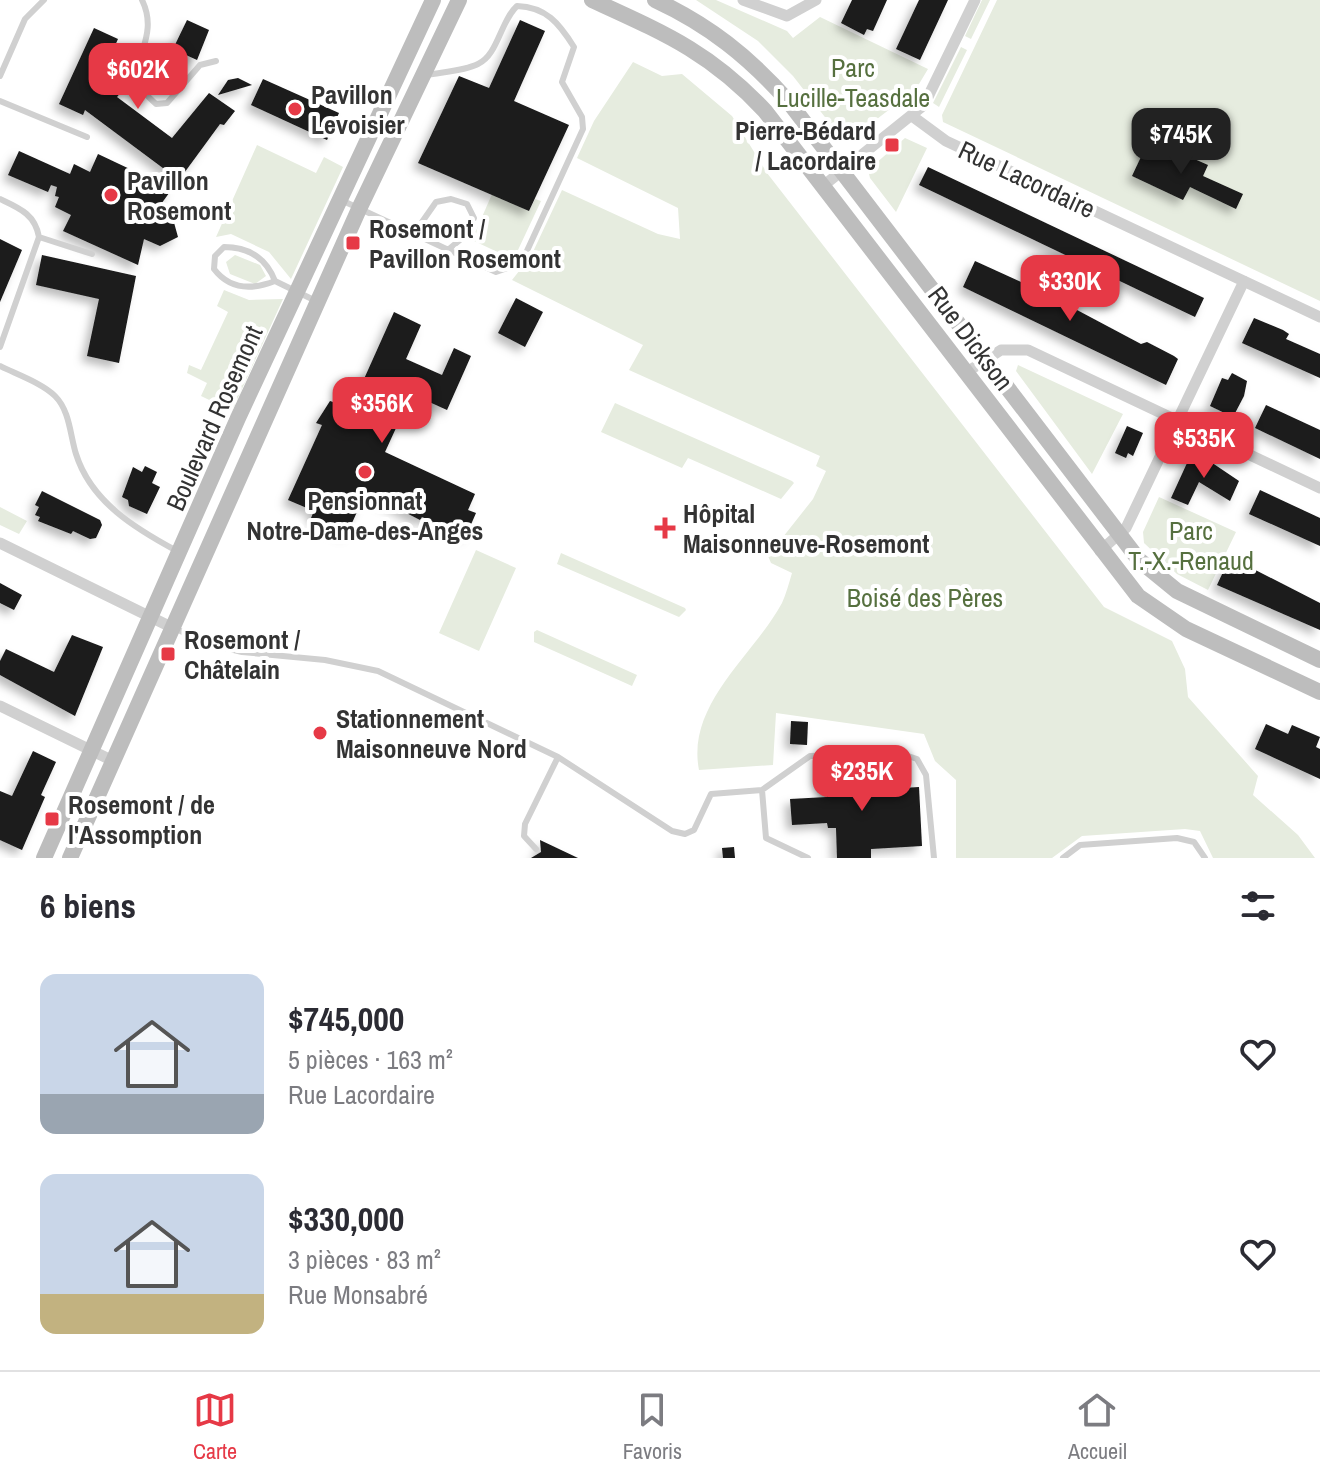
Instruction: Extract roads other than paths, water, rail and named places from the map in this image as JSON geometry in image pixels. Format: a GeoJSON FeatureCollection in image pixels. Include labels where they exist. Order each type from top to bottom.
{"type":"FeatureCollection","features":[{"type":"Feature","properties":{"kind":"main road","name":"Boulevard Rosemont"},"geometry":{"type":"LineString","coordinates":[[44,858],[297,293],[433,0]]}},
{"type":"Feature","properties":{"kind":"main road","name":"Boulevard Rosemont"},"geometry":{"type":"LineString","coordinates":[[70,858],[111,760],[359,209],[459,0]]}},
{"type":"Feature","properties":{"kind":"main road","name":"Rue Dickson"},"geometry":{"type":"LineString","coordinates":[[592,0],[673,36],[720,67],[765,111],[967,372],[1100,551],[1138,596],[1186,629],[1320,692]]}},
{"type":"Feature","properties":{"kind":"main road","name":"Rue Dickson"},"geometry":{"type":"LineString","coordinates":[[655,0],[705,26],[756,64],[843,171],[1139,560],[1177,591],[1320,660]]}},
{"type":"Feature","properties":{"kind":"street"},"geometry":{"type":"LineString","coordinates":[[743,0],[787,16],[816,0]]}},
{"type":"Feature","properties":{"kind":"street"},"geometry":{"type":"LineString","coordinates":[[823,186],[912,116],[927,100],[975,0]]}},
{"type":"Feature","properties":{"kind":"street","name":"Rue Lacordaire"},"geometry":{"type":"LineString","coordinates":[[912,116],[946,141],[1320,317]]}},
{"type":"Feature","properties":{"kind":"street"},"geometry":{"type":"LineString","coordinates":[[1100,551],[1120,536],[1244,281]]}},
{"type":"Feature","properties":{"kind":"street"},"geometry":{"type":"LineString","coordinates":[[967,372],[986,357],[1007,348],[1028,350],[1320,488]]}},
{"type":"Feature","properties":{"kind":"street"},"geometry":{"type":"LineString","coordinates":[[0,543],[171,627]]}},
{"type":"Feature","properties":{"kind":"street"},"geometry":{"type":"LineString","coordinates":[[0,706],[111,760]]}},
{"type":"Feature","properties":{"kind":"lane"},"geometry":{"type":"LineString","coordinates":[[0,76],[25,19],[44,0]]}},
{"type":"Feature","properties":{"kind":"lane"},"geometry":{"type":"LineString","coordinates":[[142,0],[147,11],[146,50],[136,71],[141,91],[156,104],[167,103],[200,65],[216,61]]}},
{"type":"Feature","properties":{"kind":"lane"},"geometry":{"type":"LineString","coordinates":[[340,199],[496,272],[513,266],[526,253],[583,129],[582,117],[562,82],[574,47],[557,21],[533,7],[517,6],[506,17],[487,58],[476,66],[424,76]]}},
{"type":"Feature","properties":{"kind":"lane"},"geometry":{"type":"LineString","coordinates":[[142,58],[185,82]]}},
{"type":"Feature","properties":{"kind":"lane"},"geometry":{"type":"LineString","coordinates":[[0,101],[87,137]]}},
{"type":"Feature","properties":{"kind":"lane"},"geometry":{"type":"LineString","coordinates":[[0,199],[27,212],[37,225],[39,237],[0,347]]}},
{"type":"Feature","properties":{"kind":"lane"},"geometry":{"type":"LineString","coordinates":[[415,232],[436,202],[451,199],[467,204],[474,218],[466,235],[449,249]]}},
{"type":"Feature","properties":{"kind":"lane"},"geometry":{"type":"LineString","coordinates":[[39,237],[92,254]]}},
{"type":"Feature","properties":{"kind":"lane"},"geometry":{"type":"LineString","coordinates":[[275,281],[257,288],[231,283],[221,278],[214,269],[215,256],[224,247],[235,247],[258,256],[268,263],[275,281],[318,302]]}},
{"type":"Feature","properties":{"kind":"lane"},"geometry":{"type":"LineString","coordinates":[[0,366],[54,395],[66,413],[77,457],[104,502],[142,532],[181,552]]}},
{"type":"Feature","properties":{"kind":"lane"},"geometry":{"type":"LineString","coordinates":[[171,627],[209,644],[242,652],[325,660],[378,671],[558,757],[672,831],[685,834],[694,830],[711,794],[762,790],[810,756],[896,752],[917,759],[926,775],[934,858]]}},
{"type":"Feature","properties":{"kind":"lane"},"geometry":{"type":"LineString","coordinates":[[536,849],[524,836],[525,824],[558,757]]}},
{"type":"Feature","properties":{"kind":"lane"},"geometry":{"type":"LineString","coordinates":[[762,790],[766,838],[808,858]]}},
{"type":"Feature","properties":{"kind":"lane"},"geometry":{"type":"LineString","coordinates":[[1063,858],[1080,845],[1177,838],[1194,842],[1205,858]]}},
{"type":"Feature","properties":{"kind":"place","name":"Pavillon Levoisier"},"geometry":{"type":"Point","coordinates":[295,109]}},
{"type":"Feature","properties":{"kind":"place","name":"Pierre-Bédard / Lacordaire"},"geometry":{"type":"Point","coordinates":[892,145]}},
{"type":"Feature","properties":{"kind":"place","name":"Pavillon Rosemont"},"geometry":{"type":"Point","coordinates":[111,195]}},
{"type":"Feature","properties":{"kind":"place","name":"Rosemont / Pavillon Rosemont"},"geometry":{"type":"Point","coordinates":[353,243]}},
{"type":"Feature","properties":{"kind":"place","name":"Pensionnat Notre-Dame-des-Anges"},"geometry":{"type":"Point","coordinates":[365,472]}},
{"type":"Feature","properties":{"kind":"place","name":"Hôpital Maisonneuve-Rosemont"},"geometry":{"type":"Point","coordinates":[665,528]}},
{"type":"Feature","properties":{"kind":"place","name":"Rosemont / Châtelain"},"geometry":{"type":"Point","coordinates":[168,654]}},
{"type":"Feature","properties":{"kind":"place","name":"Stationnement Maisonneuve Nord"},"geometry":{"type":"Point","coordinates":[320,733]}},
{"type":"Feature","properties":{"kind":"place","name":"Rosemont / de l'Assomption"},"geometry":{"type":"Point","coordinates":[52,819]}},
{"type":"Feature","properties":{"kind":"park label","name":"Parc Lucille-Teasdale"},"geometry":{"type":"Point","coordinates":[853,82]}},
{"type":"Feature","properties":{"kind":"park label","name":"Parc T.-X.-Renaud"},"geometry":{"type":"Point","coordinates":[1191,545]}},
{"type":"Feature","properties":{"kind":"park label","name":"Boisé des Pères"},"geometry":{"type":"Point","coordinates":[925,597]}}]}
